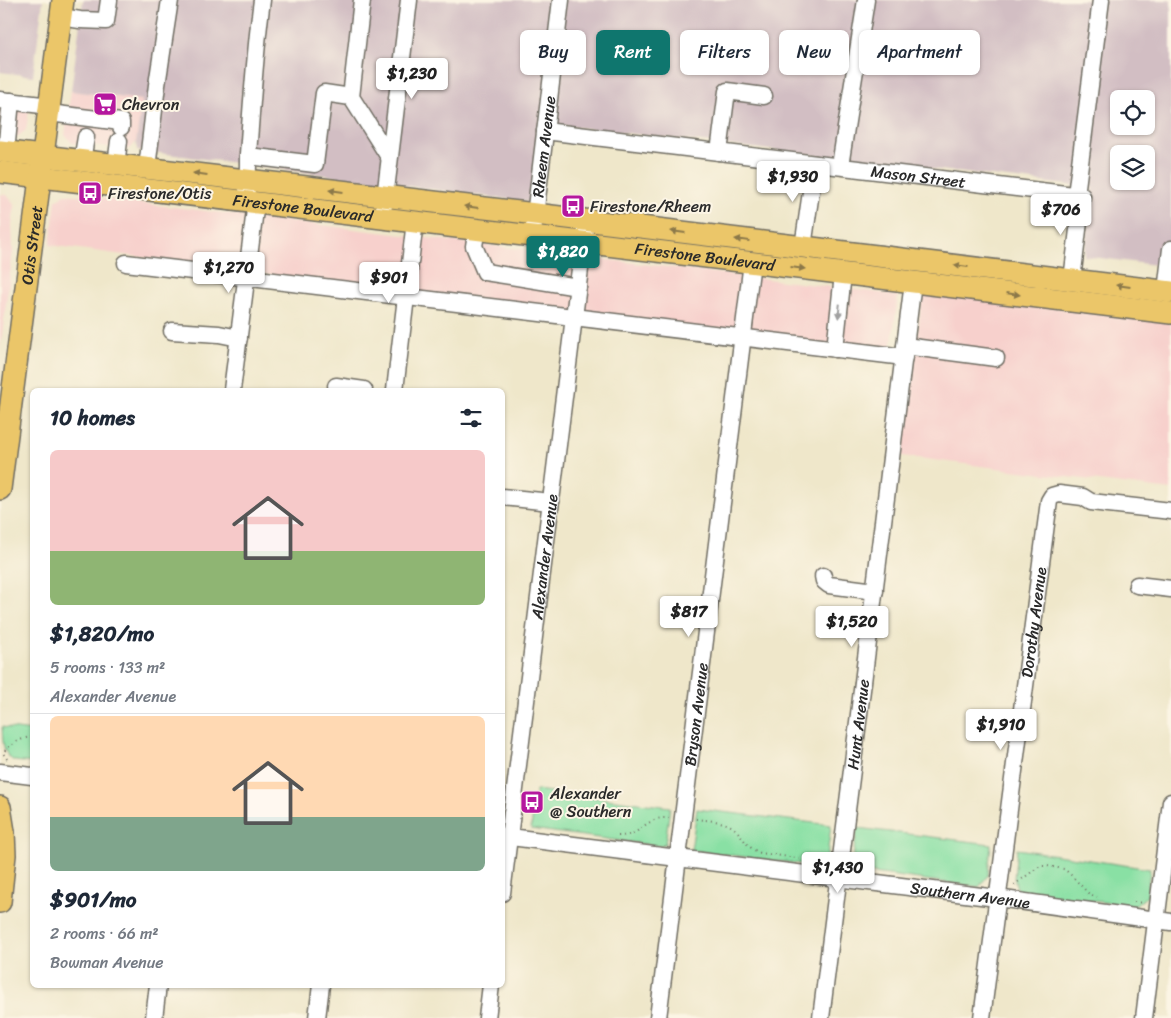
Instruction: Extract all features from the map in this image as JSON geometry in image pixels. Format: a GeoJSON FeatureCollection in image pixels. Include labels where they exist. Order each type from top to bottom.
{"type":"FeatureCollection","features":[{"type":"Feature","properties":{"kind":"main road","name":"Otis Street"},"geometry":{"type":"LineString","coordinates":[[0,489],[62,8]]}},
{"type":"Feature","properties":{"kind":"main road","name":"Firestone Boulevard"},"geometry":{"type":"LineString","coordinates":[[3,148],[42,166],[250,194],[534,224],[583,242],[1171,313]]}},
{"type":"Feature","properties":{"kind":"main road","name":"Firestone Boulevard"},"geometry":{"type":"LineString","coordinates":[[42,166],[82,161],[147,168],[250,194]]}},
{"type":"Feature","properties":{"kind":"main road","name":"Firestone Boulevard"},"geometry":{"type":"LineString","coordinates":[[384,207],[416,221],[477,228],[586,221],[1168,292]]}},
{"type":"Feature","properties":{"kind":"main road"},"geometry":{"type":"LineString","coordinates":[[0,807],[5,855],[0,902]]}},
{"type":"Feature","properties":{"kind":"street"},"geometry":{"type":"LineString","coordinates":[[62,8],[80,20],[106,21],[109,0]]}},
{"type":"Feature","properties":{"kind":"street"},"geometry":{"type":"LineString","coordinates":[[147,168],[170,0]]}},
{"type":"Feature","properties":{"kind":"street"},"geometry":{"type":"LineString","coordinates":[[232,388],[246,278],[250,194],[248,156],[262,0]]}},
{"type":"Feature","properties":{"kind":"street"},"geometry":{"type":"LineString","coordinates":[[362,0],[351,96],[389,157]]}},
{"type":"Feature","properties":{"kind":"street"},"geometry":{"type":"LineString","coordinates":[[384,207],[409,0]]}},
{"type":"Feature","properties":{"kind":"street","name":"Rheem Avenue"},"geometry":{"type":"LineString","coordinates":[[534,224],[562,0]]}},
{"type":"Feature","properties":{"kind":"street"},"geometry":{"type":"LineString","coordinates":[[840,166],[866,0]]}},
{"type":"Feature","properties":{"kind":"street"},"geometry":{"type":"LineString","coordinates":[[1072,280],[1079,196],[1101,0]]}},
{"type":"Feature","properties":{"kind":"street"},"geometry":{"type":"LineString","coordinates":[[719,152],[727,91],[764,96]]}},
{"type":"Feature","properties":{"kind":"street"},"geometry":{"type":"LineString","coordinates":[[248,156],[315,164],[324,93],[351,96]]}},
{"type":"Feature","properties":{"kind":"street"},"geometry":{"type":"LineString","coordinates":[[3,148],[6,104],[49,110],[87,126],[121,122],[116,164]]}},
{"type":"Feature","properties":{"kind":"street"},"geometry":{"type":"LineString","coordinates":[[82,161],[87,126]]}},
{"type":"Feature","properties":{"kind":"street","name":"Mason Street"},"geometry":{"type":"LineString","coordinates":[[545,131],[1079,196]]}},
{"type":"Feature","properties":{"kind":"street"},"geometry":{"type":"LineString","coordinates":[[803,247],[814,164]]}},
{"type":"Feature","properties":{"kind":"street"},"geometry":{"type":"LineString","coordinates":[[394,388],[416,221]]}},
{"type":"Feature","properties":{"kind":"street","name":"Alexander Avenue"},"geometry":{"type":"LineString","coordinates":[[505,851],[586,221]]}},
{"type":"Feature","properties":{"kind":"street"},"geometry":{"type":"LineString","coordinates":[[477,228],[474,246],[485,272],[578,287]]}},
{"type":"Feature","properties":{"kind":"street"},"geometry":{"type":"LineString","coordinates":[[1168,292],[1171,249]]}},
{"type":"Feature","properties":{"kind":"street","name":"Bryson Avenue"},"geometry":{"type":"LineString","coordinates":[[658,1018],[752,262]]}},
{"type":"Feature","properties":{"kind":"street"},"geometry":{"type":"LineString","coordinates":[[126,264],[835,349],[996,358]]}},
{"type":"Feature","properties":{"kind":"street"},"geometry":{"type":"LineString","coordinates":[[835,349],[843,274]]}},
{"type":"Feature","properties":{"kind":"street","name":"Hunt Avenue"},"geometry":{"type":"LineString","coordinates":[[821,1018],[913,282]]}},
{"type":"Feature","properties":{"kind":"street"},"geometry":{"type":"LineString","coordinates":[[172,331],[219,334],[239,338]]}},
{"type":"Feature","properties":{"kind":"street"},"geometry":{"type":"LineString","coordinates":[[336,386],[350,388]]}},
{"type":"Feature","properties":{"kind":"street","name":"Dorothy Avenue"},"geometry":{"type":"LineString","coordinates":[[982,1018],[1049,501],[1052,496],[1059,494],[1083,497]]}},
{"type":"Feature","properties":{"kind":"street"},"geometry":{"type":"LineString","coordinates":[[1083,497],[1092,494],[1171,503]]}},
{"type":"Feature","properties":{"kind":"street"},"geometry":{"type":"LineString","coordinates":[[505,497],[551,502]]}},
{"type":"Feature","properties":{"kind":"street"},"geometry":{"type":"LineString","coordinates":[[1083,497],[1090,502],[1171,512]]}},
{"type":"Feature","properties":{"kind":"street"},"geometry":{"type":"LineString","coordinates":[[822,576],[829,585],[875,591]]}},
{"type":"Feature","properties":{"kind":"street"},"geometry":{"type":"LineString","coordinates":[[1137,585],[1171,589]]}},
{"type":"Feature","properties":{"kind":"street"},"geometry":{"type":"LineString","coordinates":[[4,765],[30,775]]}},
{"type":"Feature","properties":{"kind":"street"},"geometry":{"type":"LineString","coordinates":[[1144,1018],[1164,921],[1171,802]]}},
{"type":"Feature","properties":{"kind":"street","name":"Southern Avenue"},"geometry":{"type":"LineString","coordinates":[[506,837],[997,898],[1164,921]]}},
{"type":"Feature","properties":{"kind":"street"},"geometry":{"type":"LineString","coordinates":[[154,1018],[158,988]]}},
{"type":"Feature","properties":{"kind":"street"},"geometry":{"type":"LineString","coordinates":[[317,1018],[321,988]]}},
{"type":"Feature","properties":{"kind":"street"},"geometry":{"type":"LineString","coordinates":[[487,1018],[491,988]]}},
{"type":"Feature","properties":{"kind":"path"},"geometry":{"type":"LineString","coordinates":[[4,765],[4,750],[24,738],[30,737]]}},
{"type":"Feature","properties":{"kind":"path"},"geometry":{"type":"LineString","coordinates":[[611,835],[629,836],[651,821],[672,818]]}},
{"type":"Feature","properties":{"kind":"path"},"geometry":{"type":"LineString","coordinates":[[689,818],[731,826],[750,848],[760,853],[828,862]]}},
{"type":"Feature","properties":{"kind":"path"},"geometry":{"type":"LineString","coordinates":[[1011,886],[1037,868],[1047,866],[1064,869],[1089,894],[1097,897]]}},
{"type":"Feature","properties":{"kind":"path"},"geometry":{"type":"LineString","coordinates":[[1126,901],[1147,903]]}},
{"type":"Feature","properties":{"kind":"shaded area"},"geometry":{"type":"Polygon","coordinates":[[[0,0],[43,0],[33,76],[0,72],[0,0]]]}},
{"type":"Feature","properties":{"kind":"shaded area"},"geometry":{"type":"Polygon","coordinates":[[[83,0],[1171,0],[1171,267],[1084,256],[1093,188],[541,123],[530,202],[137,150],[136,142],[142,100],[71,91],[83,0]]]}},
{"type":"Feature","properties":{"kind":"shaded area"},"geometry":{"type":"Polygon","coordinates":[[[71,91],[142,100],[136,142],[130,149],[72,143],[65,135],[71,91]]]}},
{"type":"Feature","properties":{"kind":"shaded area"},"geometry":{"type":"Polygon","coordinates":[[[0,93],[31,97],[26,130],[17,137],[0,135],[0,93]]]}},
{"type":"Feature","properties":{"kind":"shaded area"},"geometry":{"type":"Polygon","coordinates":[[[0,194],[7,195],[15,205],[12,225],[13,251],[0,350],[0,194]]]}},
{"type":"Feature","properties":{"kind":"shaded area"},"geometry":{"type":"Polygon","coordinates":[[[65,194],[898,295],[890,358],[50,245],[56,200],[65,194]]]}},
{"type":"Feature","properties":{"kind":"shaded area"},"geometry":{"type":"Polygon","coordinates":[[[923,291],[1171,322],[1171,490],[902,456],[923,291]]]}},
{"type":"Feature","properties":{"kind":"green space"},"geometry":{"type":"Polygon","coordinates":[[[2,727],[30,731],[30,763],[11,759],[4,747],[2,727]]]}},
{"type":"Feature","properties":{"kind":"green space"},"geometry":{"type":"Polygon","coordinates":[[[536,790],[670,807],[665,844],[659,846],[531,829],[536,790]]]}},
{"type":"Feature","properties":{"kind":"green space"},"geometry":{"type":"Polygon","coordinates":[[[697,809],[831,825],[827,856],[816,866],[691,850],[697,809]]]}},
{"type":"Feature","properties":{"kind":"green space"},"geometry":{"type":"Polygon","coordinates":[[[857,828],[991,844],[988,875],[979,887],[859,871],[853,859],[857,828]]]}},
{"type":"Feature","properties":{"kind":"green space"},"geometry":{"type":"Polygon","coordinates":[[[1017,849],[1150,869],[1147,896],[1135,906],[1018,892],[1014,878],[1017,849]]]}},
{"type":"Feature","properties":{"kind":"place","name":"Chevron"},"geometry":{"type":"Point","coordinates":[105,104]}},
{"type":"Feature","properties":{"kind":"place","name":"Firestone/Otis"},"geometry":{"type":"Point","coordinates":[90,193]}},
{"type":"Feature","properties":{"kind":"place","name":"Firestone/Rheem"},"geometry":{"type":"Point","coordinates":[573,206]}},
{"type":"Feature","properties":{"kind":"place","name":"Alexander @ Southern"},"geometry":{"type":"Point","coordinates":[532,802]}}]}
